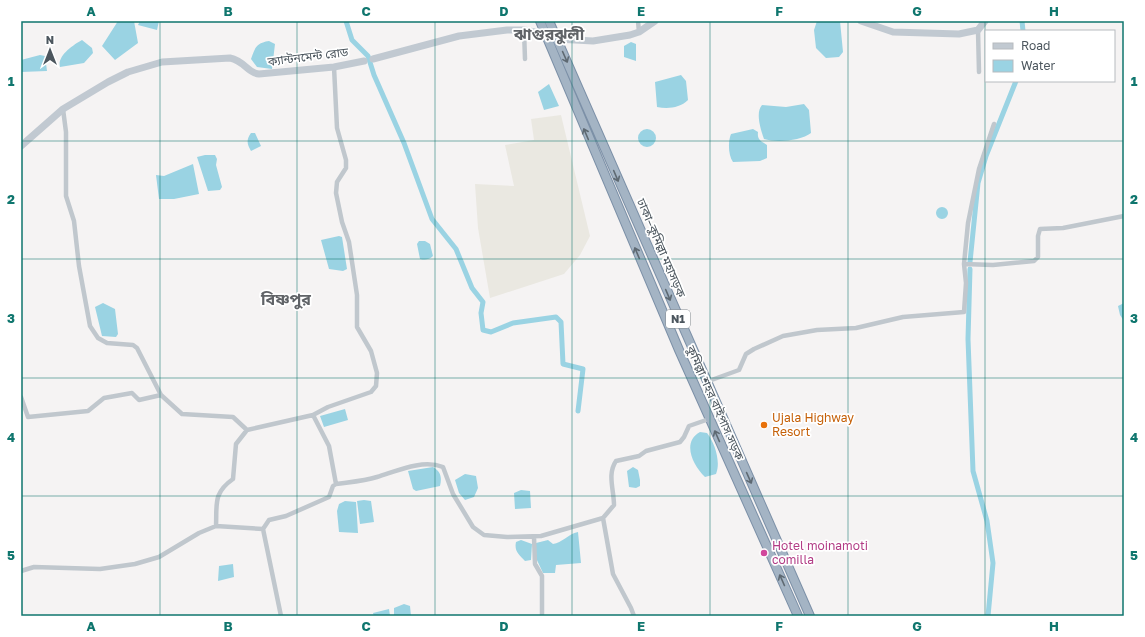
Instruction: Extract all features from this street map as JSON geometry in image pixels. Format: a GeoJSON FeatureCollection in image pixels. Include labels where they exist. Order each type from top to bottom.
{"type":"FeatureCollection","features":[{"type":"Feature","properties":{"kind":"highway","name":"কুমিল্লা শহর বাইপাস সড়ক"},"geometry":{"type":"LineString","coordinates":[[540,21],[614,200],[709,419],[798,616]]}},
{"type":"Feature","properties":{"kind":"highway","name":"ঢাকা–কুমিল্লা মহাসড়ক"},"geometry":{"type":"LineString","coordinates":[[548,21],[810,616]]}},
{"type":"Feature","properties":{"kind":"main road"},"geometry":{"type":"LineString","coordinates":[[373,59],[459,36],[507,30],[524,30],[545,34],[557,39],[593,41],[639,32],[655,21]]}},
{"type":"Feature","properties":{"kind":"main road"},"geometry":{"type":"LineString","coordinates":[[861,21],[893,32],[959,34],[978,30],[985,21]]}},
{"type":"Feature","properties":{"kind":"main road","name":"ক্যান্টনমেন্ট রোড"},"geometry":{"type":"LineString","coordinates":[[21,146],[63,109],[108,82],[128,72],[162,62],[230,58],[238,60],[254,74],[259,74],[334,66],[364,61]]}},
{"type":"Feature","properties":{"kind":"street"},"geometry":{"type":"LineString","coordinates":[[638,21],[639,32]]}},
{"type":"Feature","properties":{"kind":"street"},"geometry":{"type":"LineString","coordinates":[[524,30],[525,59]]}},
{"type":"Feature","properties":{"kind":"street"},"geometry":{"type":"LineString","coordinates":[[978,30],[979,72]]}},
{"type":"Feature","properties":{"kind":"street"},"geometry":{"type":"LineString","coordinates":[[216,526],[217,497],[220,489],[232,478],[236,444],[247,430],[313,415],[328,407],[372,392],[376,386],[377,373],[371,351],[358,327],[357,295],[349,242],[342,222],[336,193],[336,182],[346,168],[346,160],[337,128],[334,66]]}},
{"type":"Feature","properties":{"kind":"street"},"geometry":{"type":"LineString","coordinates":[[63,109],[67,142],[66,196],[74,221],[79,266],[90,326],[98,338],[107,343],[133,345],[137,348],[161,395],[182,414],[233,417],[247,430]]}},
{"type":"Feature","properties":{"kind":"street"},"geometry":{"type":"LineString","coordinates":[[706,382],[739,370],[746,354],[754,348],[783,336],[817,330],[856,328],[903,316],[964,312],[966,283],[964,264],[968,223],[979,169],[994,124]]}},
{"type":"Feature","properties":{"kind":"street"},"geometry":{"type":"LineString","coordinates":[[964,264],[993,265],[1034,261],[1038,257],[1038,236],[1040,230],[1063,228],[1124,216]]}},
{"type":"Feature","properties":{"kind":"street"},"geometry":{"type":"LineString","coordinates":[[21,397],[28,417],[88,411],[104,398],[132,393],[139,400],[161,395]]}},
{"type":"Feature","properties":{"kind":"street"},"geometry":{"type":"LineString","coordinates":[[313,415],[329,446],[336,484]]}},
{"type":"Feature","properties":{"kind":"street"},"geometry":{"type":"LineString","coordinates":[[281,616],[263,529],[269,520],[286,516],[329,498],[333,486],[336,484],[375,478],[407,467],[437,465],[443,468],[453,494],[473,527],[484,535],[534,537],[603,518],[614,505],[611,478],[612,466],[616,461],[640,456],[646,451],[680,442],[689,426],[709,419]]}},
{"type":"Feature","properties":{"kind":"street"},"geometry":{"type":"LineString","coordinates":[[603,518],[612,574],[634,616]]}},
{"type":"Feature","properties":{"kind":"street"},"geometry":{"type":"LineString","coordinates":[[21,571],[34,567],[100,569],[135,564],[159,557],[194,536],[216,526],[263,529]]}},
{"type":"Feature","properties":{"kind":"street"},"geometry":{"type":"LineString","coordinates":[[534,537],[535,564],[542,576],[542,616]]}},
{"type":"Feature","properties":{"kind":"shaded area"},"geometry":{"type":"Polygon","coordinates":[[[561,115],[590,236],[580,255],[564,274],[490,298],[478,228],[475,184],[514,186],[505,145],[534,140],[531,119],[561,115]]]}},
{"type":"Feature","properties":{"kind":"water"},"geometry":{"type":"Polygon","coordinates":[[[118,21],[134,21],[138,43],[115,60],[102,46],[118,21]]]}},
{"type":"Feature","properties":{"kind":"water"},"geometry":{"type":"Polygon","coordinates":[[[140,21],[159,21],[157,30],[138,25],[140,21]]]}},
{"type":"Feature","properties":{"kind":"water"},"geometry":{"type":"Polygon","coordinates":[[[817,21],[840,21],[843,52],[839,57],[826,58],[816,48],[814,30],[817,21]]]}},
{"type":"Feature","properties":{"kind":"water"},"geometry":{"type":"Polygon","coordinates":[[[82,40],[92,48],[93,53],[84,63],[60,67],[63,55],[82,40]]]}},
{"type":"Feature","properties":{"kind":"water"},"geometry":{"type":"Polygon","coordinates":[[[269,41],[275,44],[272,69],[257,67],[251,59],[254,52],[261,43],[269,41]]]}},
{"type":"Feature","properties":{"kind":"water"},"geometry":{"type":"Polygon","coordinates":[[[631,42],[636,44],[636,61],[624,57],[624,46],[631,42]]]}},
{"type":"Feature","properties":{"kind":"water"},"geometry":{"type":"Polygon","coordinates":[[[40,55],[45,56],[47,71],[21,72],[21,60],[40,55]]]}},
{"type":"Feature","properties":{"kind":"water"},"geometry":{"type":"Polygon","coordinates":[[[681,75],[686,81],[688,100],[681,105],[674,107],[657,107],[655,82],[681,75]]]}},
{"type":"Feature","properties":{"kind":"water"},"geometry":{"type":"Polygon","coordinates":[[[549,84],[559,106],[544,110],[538,92],[549,84]]]}},
{"type":"Feature","properties":{"kind":"water"},"geometry":{"type":"Polygon","coordinates":[[[804,104],[809,110],[811,133],[801,138],[788,140],[775,141],[764,139],[759,117],[760,108],[762,105],[786,107],[804,104]]]}},
{"type":"Feature","properties":{"kind":"water"},"geometry":{"type":"Polygon","coordinates":[[[647,129],[653,132],[656,138],[653,144],[647,147],[641,144],[638,138],[641,132],[647,129]]]}},
{"type":"Feature","properties":{"kind":"water"},"geometry":{"type":"Polygon","coordinates":[[[753,129],[758,132],[758,137],[760,140],[767,145],[767,158],[760,161],[733,162],[730,156],[729,148],[731,134],[753,129]]]}},
{"type":"Feature","properties":{"kind":"water"},"geometry":{"type":"Polygon","coordinates":[[[251,133],[255,133],[261,146],[251,151],[248,138],[251,133]]]}},
{"type":"Feature","properties":{"kind":"water"},"geometry":{"type":"Polygon","coordinates":[[[215,155],[217,159],[216,165],[222,187],[220,190],[208,191],[197,157],[215,155]]]}},
{"type":"Feature","properties":{"kind":"water"},"geometry":{"type":"Polygon","coordinates":[[[193,164],[199,194],[174,199],[159,199],[156,175],[164,176],[193,164]]]}},
{"type":"Feature","properties":{"kind":"water"},"geometry":{"type":"Polygon","coordinates":[[[940,207],[944,207],[948,213],[944,219],[940,219],[936,215],[936,211],[940,207]]]}},
{"type":"Feature","properties":{"kind":"water"},"geometry":{"type":"Polygon","coordinates":[[[339,236],[342,237],[347,269],[343,271],[329,269],[321,240],[339,236]]]}},
{"type":"Feature","properties":{"kind":"water"},"geometry":{"type":"Polygon","coordinates":[[[419,241],[425,241],[430,244],[433,256],[424,260],[420,259],[417,244],[419,241]]]}},
{"type":"Feature","properties":{"kind":"water"},"geometry":{"type":"Polygon","coordinates":[[[103,303],[115,309],[118,334],[116,337],[102,336],[95,307],[103,303]]]}},
{"type":"Feature","properties":{"kind":"water"},"geometry":{"type":"Polygon","coordinates":[[[1124,303],[1124,321],[1120,315],[1118,306],[1124,303]]]}},
{"type":"Feature","properties":{"kind":"water"},"geometry":{"type":"Polygon","coordinates":[[[345,409],[348,420],[324,427],[320,416],[345,409]]]}},
{"type":"Feature","properties":{"kind":"water"},"geometry":{"type":"Polygon","coordinates":[[[700,432],[707,433],[710,437],[715,447],[718,464],[716,474],[705,477],[700,472],[693,460],[690,447],[691,441],[700,432]]]}},
{"type":"Feature","properties":{"kind":"water"},"geometry":{"type":"Polygon","coordinates":[[[433,467],[440,475],[440,486],[416,491],[413,489],[408,471],[433,467]]]}},
{"type":"Feature","properties":{"kind":"water"},"geometry":{"type":"Polygon","coordinates":[[[633,467],[638,470],[640,480],[640,486],[636,488],[629,487],[627,471],[633,467]]]}},
{"type":"Feature","properties":{"kind":"water"},"geometry":{"type":"Polygon","coordinates":[[[465,474],[476,476],[478,488],[474,497],[465,500],[459,493],[455,480],[465,474]]]}},
{"type":"Feature","properties":{"kind":"water"},"geometry":{"type":"Polygon","coordinates":[[[521,490],[530,491],[531,508],[515,509],[514,493],[521,490]]]}},
{"type":"Feature","properties":{"kind":"water"},"geometry":{"type":"Polygon","coordinates":[[[345,501],[356,502],[358,533],[339,532],[337,511],[339,504],[345,501]]]}},
{"type":"Feature","properties":{"kind":"water"},"geometry":{"type":"Polygon","coordinates":[[[357,501],[371,501],[374,522],[360,524],[357,501]]]}},
{"type":"Feature","properties":{"kind":"water"},"geometry":{"type":"Polygon","coordinates":[[[578,532],[581,563],[556,565],[555,573],[543,573],[536,558],[536,543],[548,540],[553,544],[578,532]]]}},
{"type":"Feature","properties":{"kind":"water"},"geometry":{"type":"Polygon","coordinates":[[[521,540],[532,544],[531,560],[525,561],[518,553],[516,542],[521,540]]]}},
{"type":"Feature","properties":{"kind":"water"},"geometry":{"type":"Polygon","coordinates":[[[233,564],[234,577],[218,581],[219,566],[233,564]]]}},
{"type":"Feature","properties":{"kind":"water"},"geometry":{"type":"Polygon","coordinates":[[[404,604],[410,606],[411,616],[394,616],[394,608],[404,604]]]}},
{"type":"Feature","properties":{"kind":"water"},"geometry":{"type":"Polygon","coordinates":[[[389,609],[390,616],[374,616],[373,613],[389,609]]]}},
{"type":"Feature","properties":{"kind":"waterway"},"geometry":{"type":"LineString","coordinates":[[346,21],[352,40],[368,56],[374,75],[404,143],[432,219],[456,249],[472,288],[483,302],[481,313],[483,330],[491,332],[513,323],[556,317],[561,322],[563,364],[583,369],[578,411]]}},
{"type":"Feature","properties":{"kind":"waterway"},"geometry":{"type":"LineString","coordinates":[[1022,21],[1023,30]]}},
{"type":"Feature","properties":{"kind":"waterway"},"geometry":{"type":"LineString","coordinates":[[970,262],[978,183],[986,156],[1016,82]]}},
{"type":"Feature","properties":{"kind":"waterway"},"geometry":{"type":"LineString","coordinates":[[970,269],[968,339],[973,471],[987,521],[993,563],[988,616]]}},
{"type":"Feature","properties":{"kind":"place","name":"Ujala Highway Resort"},"geometry":{"type":"Point","coordinates":[764,425]}},
{"type":"Feature","properties":{"kind":"place","name":"Hotel moinamoti comilla"},"geometry":{"type":"Point","coordinates":[764,553]}},
{"type":"Feature","properties":{"kind":"district","name":"ঝাগুরঝুলী"},"geometry":{"type":"Point","coordinates":[549,34]}},
{"type":"Feature","properties":{"kind":"district","name":"বিষ্ণপুর"},"geometry":{"type":"Point","coordinates":[286,299]}}]}
